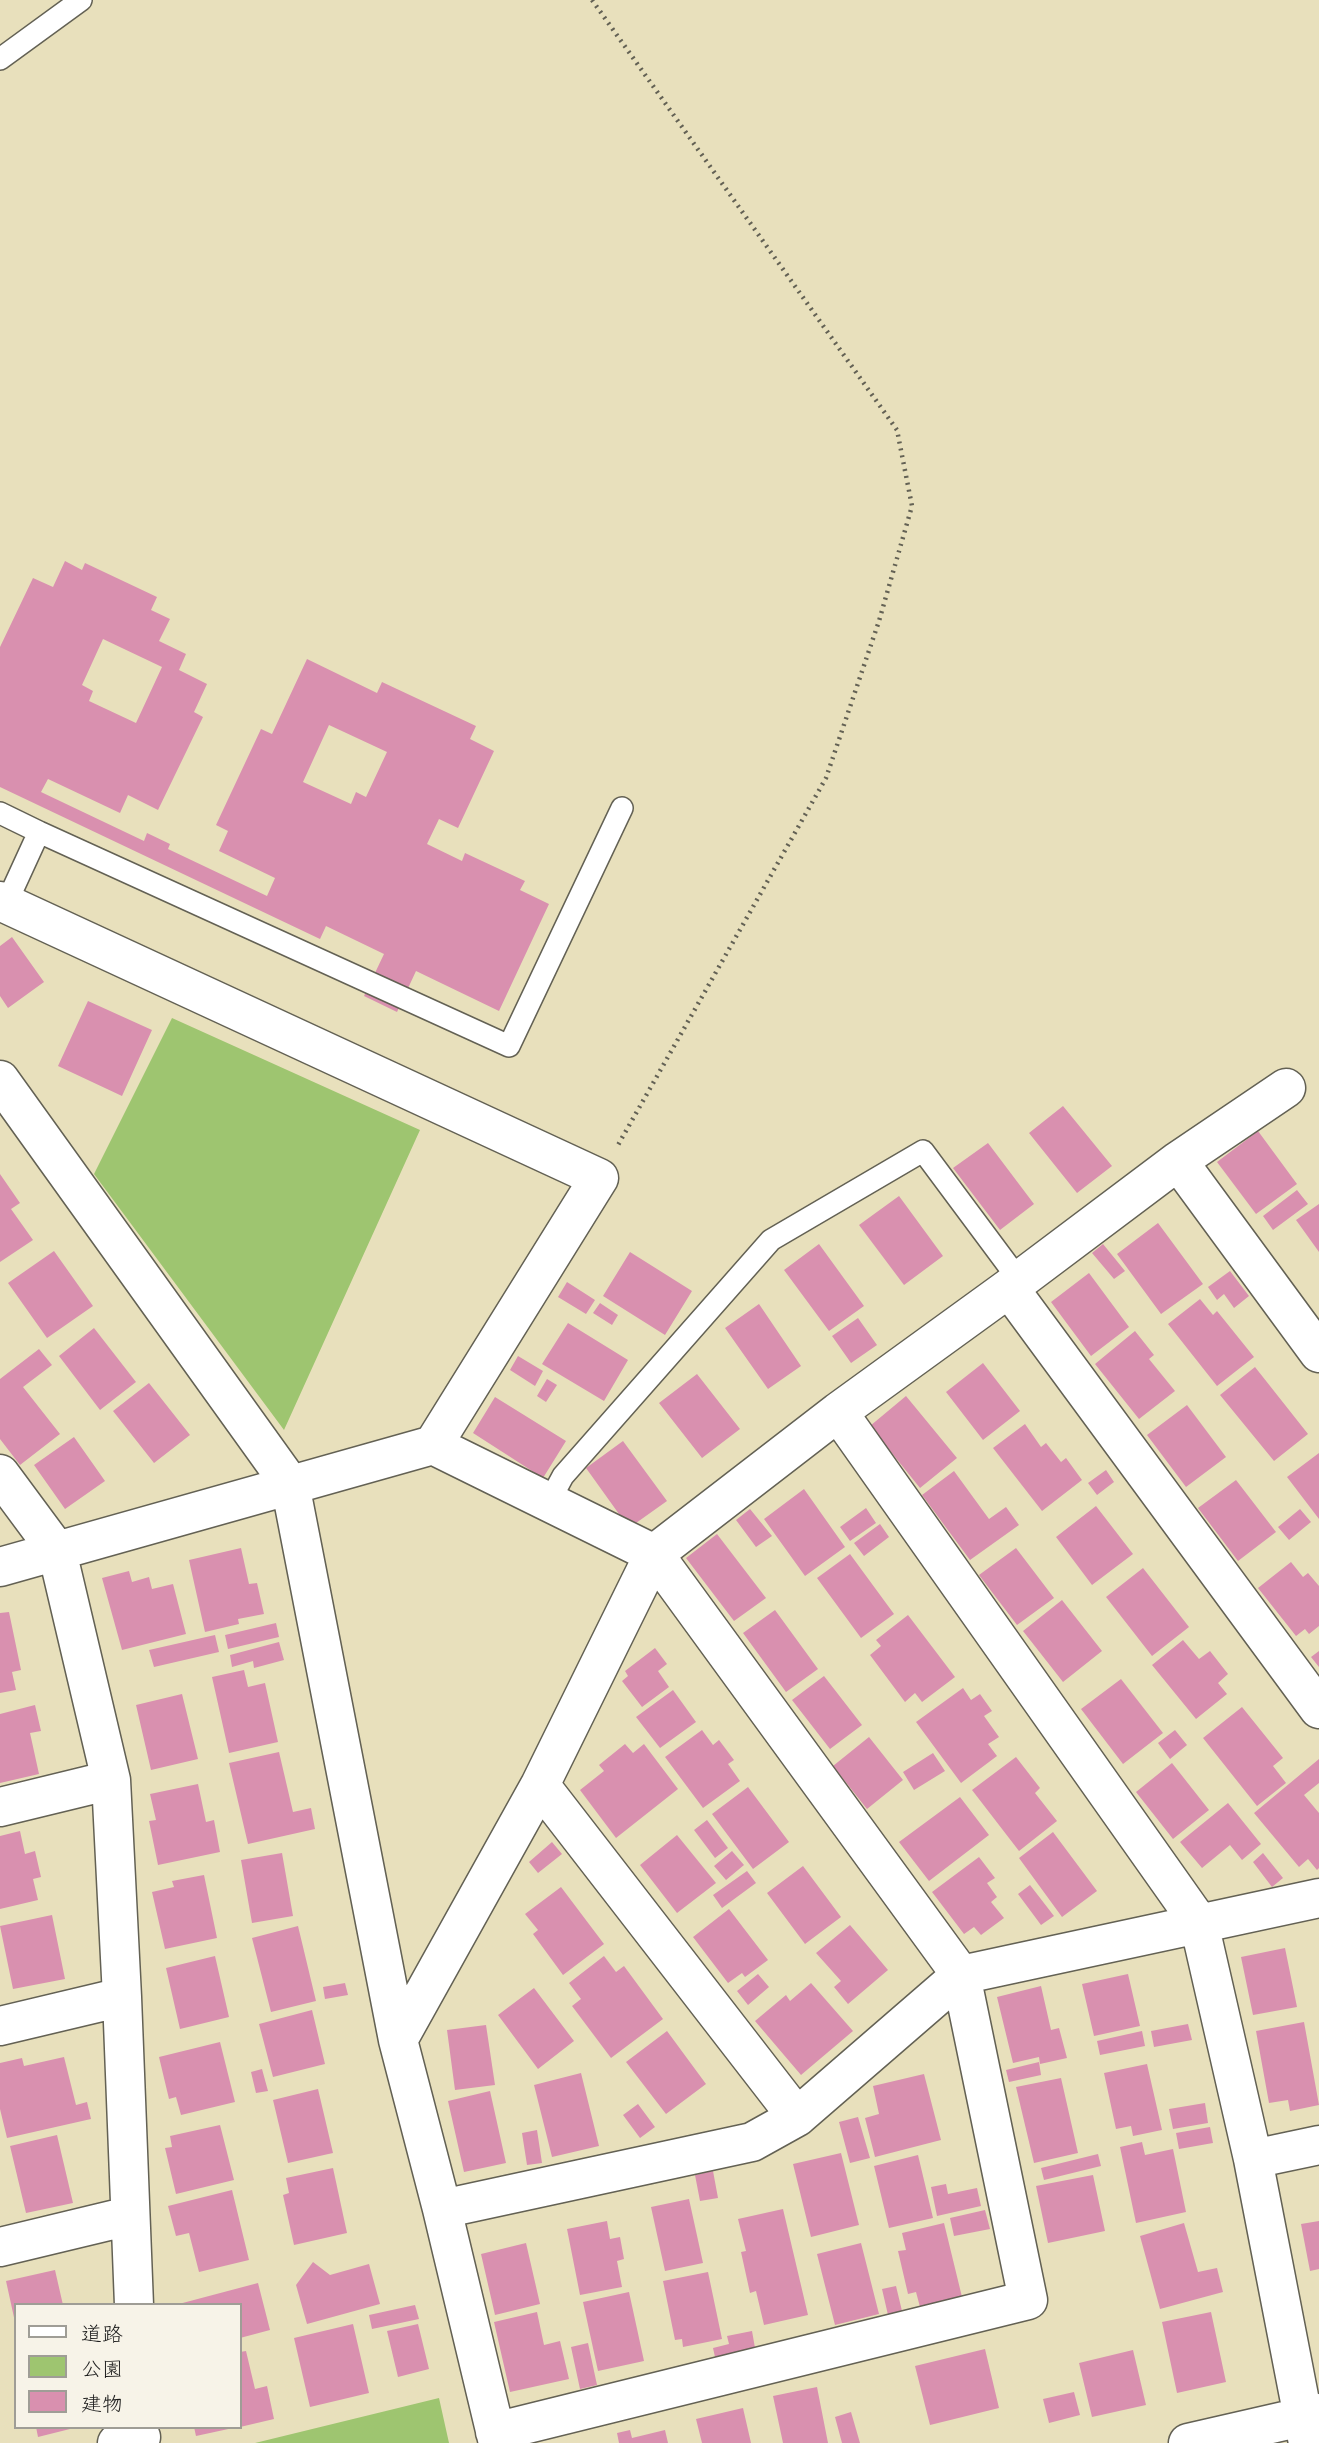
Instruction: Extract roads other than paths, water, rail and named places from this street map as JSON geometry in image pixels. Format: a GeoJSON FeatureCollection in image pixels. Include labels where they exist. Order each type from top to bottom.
{"type":"FeatureCollection","features":[{"type":"Feature","properties":{"kind":"street"},"geometry":{"type":"LineString","coordinates":[[2,905],[599,1178],[433,1445]]}},
{"type":"Feature","properties":{"kind":"street"},"geometry":{"type":"LineString","coordinates":[[0,1080],[290,1484],[397,2040],[442,2209],[497,2438],[1028,2300],[961,1975],[654,1554],[433,1445],[290,1484],[0,1567]]}},
{"type":"Feature","properties":{"kind":"street"},"geometry":{"type":"LineString","coordinates":[[397,2040],[540,1785],[654,1554],[838,1412],[1178,1161],[1286,1088]]}},
{"type":"Feature","properties":{"kind":"street"},"geometry":{"type":"LineString","coordinates":[[1178,1161],[1319,1353]]}},
{"type":"Feature","properties":{"kind":"street"},"geometry":{"type":"LineString","coordinates":[[1014,1284],[1319,1709]]}},
{"type":"Feature","properties":{"kind":"street"},"geometry":{"type":"LineString","coordinates":[[838,1412],[1199,1923],[1310,2424],[1188,2443]]}},
{"type":"Feature","properties":{"kind":"street"},"geometry":{"type":"LineString","coordinates":[[0,1474],[57,1551],[111,1780],[134,2303]]}},
{"type":"Feature","properties":{"kind":"street"},"geometry":{"type":"LineString","coordinates":[[0,1807],[111,1780]]}},
{"type":"Feature","properties":{"kind":"street"},"geometry":{"type":"LineString","coordinates":[[540,1785],[797,2117]]}},
{"type":"Feature","properties":{"kind":"street"},"geometry":{"type":"LineString","coordinates":[[442,2209],[752,2141],[797,2117],[961,1975],[1319,1898]]}},
{"type":"Feature","properties":{"kind":"street"},"geometry":{"type":"LineString","coordinates":[[0,2026],[122,1997]]}},
{"type":"Feature","properties":{"kind":"street"},"geometry":{"type":"LineString","coordinates":[[1253,2160],[1319,2145]]}},
{"type":"Feature","properties":{"kind":"street"},"geometry":{"type":"LineString","coordinates":[[0,2247],[129,2216]]}},
{"type":"Feature","properties":{"kind":"lane"},"geometry":{"type":"LineString","coordinates":[[0,60],[81,0]]}},
{"type":"Feature","properties":{"kind":"lane"},"geometry":{"type":"LineString","coordinates":[[0,813],[509,1046],[622,808]]}},
{"type":"Feature","properties":{"kind":"lane"},"geometry":{"type":"LineString","coordinates":[[2,905],[39,832]]}},
{"type":"Feature","properties":{"kind":"lane"},"geometry":{"type":"LineString","coordinates":[[549,1502],[563,1476],[771,1240],[923,1152],[1014,1284]]}}]}
